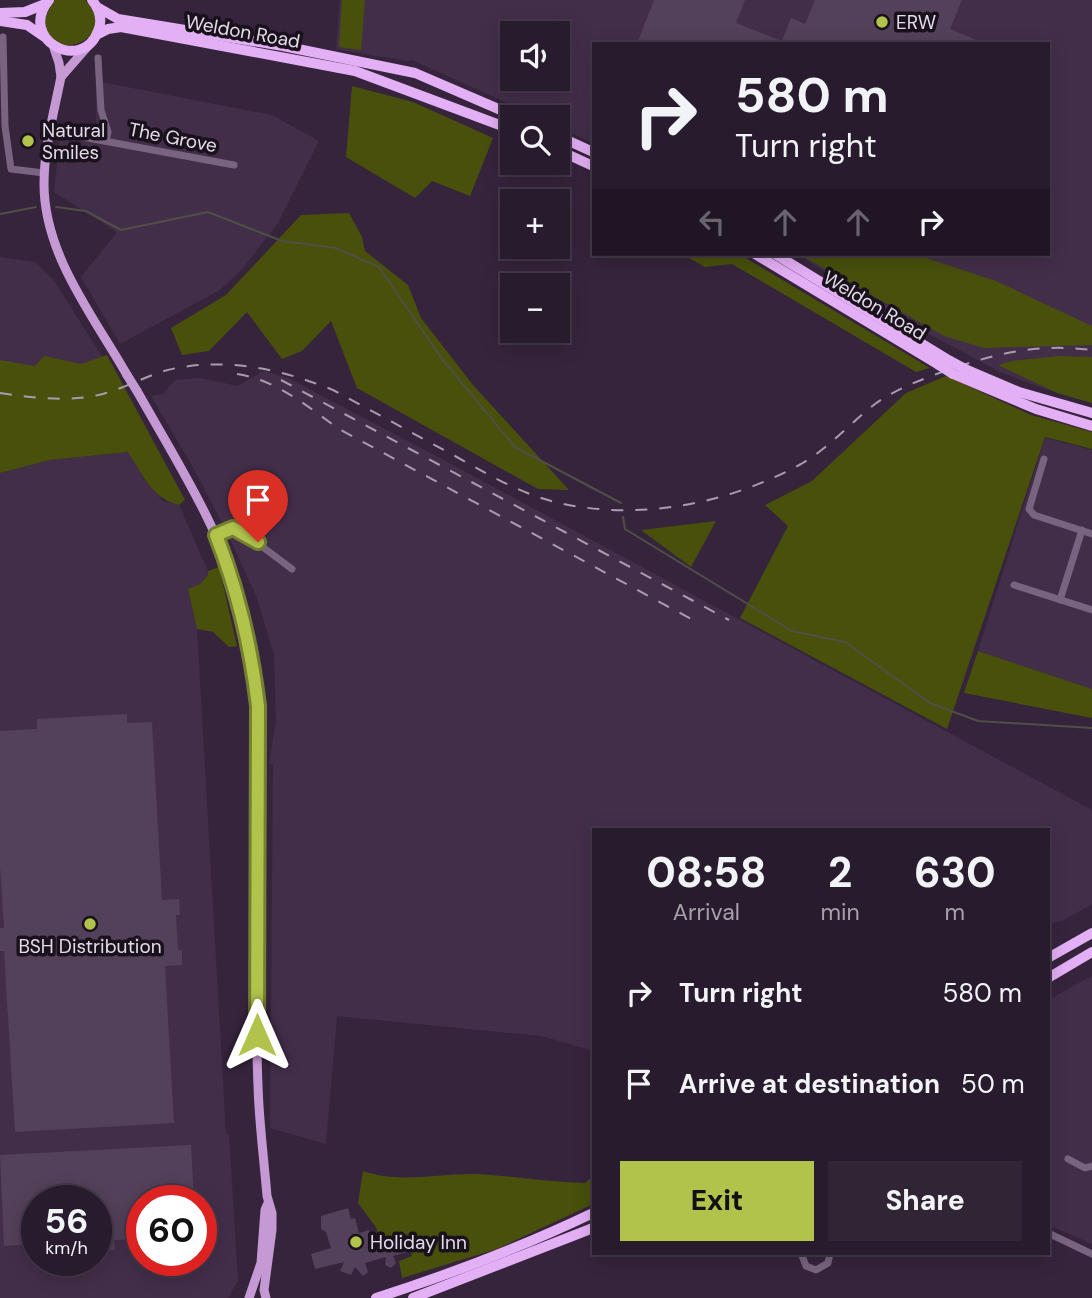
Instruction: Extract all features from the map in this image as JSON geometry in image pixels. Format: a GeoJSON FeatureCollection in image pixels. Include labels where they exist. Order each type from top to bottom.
{"type":"FeatureCollection","features":[{"type":"Feature","properties":{"kind":"highway"},"geometry":{"type":"LineString","coordinates":[[0,13],[25,12],[47,2]]}},
{"type":"Feature","properties":{"kind":"highway"},"geometry":{"type":"LineString","coordinates":[[47,2],[41,25],[49,42]]}},
{"type":"Feature","properties":{"kind":"highway"},"geometry":{"type":"LineString","coordinates":[[0,21],[27,25],[49,42],[67,51],[89,45],[98,34],[100,16],[93,2]]}},
{"type":"Feature","properties":{"kind":"highway","name":"Weldon Road"},"geometry":{"type":"LineString","coordinates":[[93,2],[118,19],[342,63]]}},
{"type":"Feature","properties":{"kind":"highway","name":"Weldon Road"},"geometry":{"type":"LineString","coordinates":[[98,34],[121,27],[342,63]]}},
{"type":"Feature","properties":{"kind":"highway"},"geometry":{"type":"LineString","coordinates":[[342,63],[415,73],[500,110]]}},
{"type":"Feature","properties":{"kind":"highway"},"geometry":{"type":"LineString","coordinates":[[355,66],[500,125]]}},
{"type":"Feature","properties":{"kind":"highway"},"geometry":{"type":"LineString","coordinates":[[570,141],[592,152]]}},
{"type":"Feature","properties":{"kind":"highway"},"geometry":{"type":"LineString","coordinates":[[570,155],[592,166]]}},
{"type":"Feature","properties":{"kind":"highway","name":"Weldon Road"},"geometry":{"type":"LineString","coordinates":[[758,256],[939,366],[1037,409],[1092,426]]}},
{"type":"Feature","properties":{"kind":"highway","name":"Weldon Road"},"geometry":{"type":"LineString","coordinates":[[778,256],[965,369],[1019,392],[1092,413]]}},
{"type":"Feature","properties":{"kind":"highway"},"geometry":{"type":"LineString","coordinates":[[1050,957],[1092,935]]}},
{"type":"Feature","properties":{"kind":"highway"},"geometry":{"type":"LineString","coordinates":[[1050,977],[1092,952]]}},
{"type":"Feature","properties":{"kind":"highway"},"geometry":{"type":"LineString","coordinates":[[376,1298],[445,1277],[499,1256],[592,1213]]}},
{"type":"Feature","properties":{"kind":"highway"},"geometry":{"type":"LineString","coordinates":[[413,1298],[592,1228]]}},
{"type":"Feature","properties":{"kind":"main road"},"geometry":{"type":"LineString","coordinates":[[49,42],[60,63],[61,77],[44,173],[46,214],[56,248],[193,488],[216,535],[242,606],[253,661],[258,706],[257,1060],[268,1203],[272,1213],[264,1290],[266,1298]]}},
{"type":"Feature","properties":{"kind":"main road"},"geometry":{"type":"LineString","coordinates":[[61,77],[89,45]]}},
{"type":"Feature","properties":{"kind":"main road"},"geometry":{"type":"LineString","coordinates":[[249,1298],[261,1263],[265,1210],[268,1203]]}},
{"type":"Feature","properties":{"kind":"street"},"geometry":{"type":"LineString","coordinates":[[3,37],[4,150],[14,172],[44,173]]}},
{"type":"Feature","properties":{"kind":"street","name":"The Grove"},"geometry":{"type":"LineString","coordinates":[[98,58],[101,110],[108,132],[106,141]]}},
{"type":"Feature","properties":{"kind":"street","name":"The Grove"},"geometry":{"type":"LineString","coordinates":[[50,131],[234,164]]}},
{"type":"Feature","properties":{"kind":"street"},"geometry":{"type":"LineString","coordinates":[[1044,459],[1030,509],[1034,515],[1092,534]]}},
{"type":"Feature","properties":{"kind":"street"},"geometry":{"type":"LineString","coordinates":[[216,535],[227,529],[240,530],[292,569]]}},
{"type":"Feature","properties":{"kind":"street"},"geometry":{"type":"LineString","coordinates":[[1060,600],[1082,530]]}},
{"type":"Feature","properties":{"kind":"street"},"geometry":{"type":"LineString","coordinates":[[1014,585],[1092,610]]}},
{"type":"Feature","properties":{"kind":"street"},"geometry":{"type":"LineString","coordinates":[[1068,1159],[1085,1168],[1092,1166]]}},
{"type":"Feature","properties":{"kind":"street"},"geometry":{"type":"LineString","coordinates":[[1050,1234],[1092,1254]]}},
{"type":"Feature","properties":{"kind":"street"},"geometry":{"type":"LineString","coordinates":[[802,1255],[804,1263],[816,1270],[828,1264],[830,1255]]}},
{"type":"Feature","properties":{"kind":"shaded area"},"geometry":{"type":"Polygon","coordinates":[[[340,0],[1092,0],[1092,402],[1045,389],[1000,372],[903,320],[799,256],[1050,256],[1050,42],[592,42],[592,143],[570,132],[570,105],[511,105],[412,60],[336,49],[340,0]]]}},
{"type":"Feature","properties":{"kind":"shaded area"},"geometry":{"type":"Polygon","coordinates":[[[96,81],[272,115],[319,141],[278,223],[243,268],[220,290],[120,344],[81,277],[117,232],[54,192],[61,127],[96,133],[96,81]]]}},
{"type":"Feature","properties":{"kind":"shaded area"},"geometry":{"type":"Polygon","coordinates":[[[0,257],[35,262],[53,279],[113,374],[0,377],[0,257]]]}},
{"type":"Feature","properties":{"kind":"shaded area"},"geometry":{"type":"Polygon","coordinates":[[[264,371],[288,378],[1092,810],[1092,904],[1064,920],[1050,924],[1050,828],[592,828],[592,1051],[542,1036],[337,1016],[326,1144],[270,1128],[273,765],[269,764],[276,721],[274,655],[257,598],[227,533],[194,469],[151,396],[163,394],[175,380],[201,378],[237,386],[264,371]]]}},
{"type":"Feature","properties":{"kind":"shaded area"},"geometry":{"type":"Polygon","coordinates":[[[1045,438],[1092,450],[1092,689],[978,651],[1045,438]]]}},
{"type":"Feature","properties":{"kind":"shaded area"},"geometry":{"type":"Polygon","coordinates":[[[129,452],[145,481],[163,501],[179,505],[208,571],[200,584],[188,590],[197,629],[226,1134],[229,1134],[238,1281],[228,1298],[0,1298],[0,473],[50,460],[129,452]]]}},
{"type":"Feature","properties":{"kind":"shaded area"},"geometry":{"type":"Polygon","coordinates":[[[1092,976],[1092,1244],[1050,1226],[1050,999],[1092,976]]]}},
{"type":"Feature","properties":{"kind":"green space"},"geometry":{"type":"Polygon","coordinates":[[[54,0],[85,0],[94,14],[95,26],[90,36],[80,43],[68,45],[57,43],[48,34],[44,19],[54,0]]]}},
{"type":"Feature","properties":{"kind":"green space"},"geometry":{"type":"Polygon","coordinates":[[[342,0],[365,0],[361,50],[339,47],[342,0]]]}},
{"type":"Feature","properties":{"kind":"green space"},"geometry":{"type":"Polygon","coordinates":[[[352,86],[413,102],[493,138],[470,196],[432,181],[415,198],[346,157],[352,86]]]}},
{"type":"Feature","properties":{"kind":"green space"},"geometry":{"type":"Polygon","coordinates":[[[349,213],[362,237],[365,251],[408,285],[421,318],[473,385],[569,490],[538,489],[357,388],[331,321],[302,351],[282,359],[247,312],[209,351],[182,355],[171,328],[226,295],[301,215],[349,213]]]}},
{"type":"Feature","properties":{"kind":"green space"},"geometry":{"type":"Polygon","coordinates":[[[686,256],[742,256],[930,368],[916,372],[732,264],[705,267],[686,256]]]}},
{"type":"Feature","properties":{"kind":"green space"},"geometry":{"type":"Polygon","coordinates":[[[803,256],[920,256],[996,281],[1092,326],[1092,345],[984,348],[944,336],[803,256]]]}},
{"type":"Feature","properties":{"kind":"green space"},"geometry":{"type":"Polygon","coordinates":[[[107,355],[185,500],[179,505],[169,502],[155,491],[128,452],[50,460],[0,473],[0,360],[35,366],[44,356],[81,364],[107,355]]]}},
{"type":"Feature","properties":{"kind":"green space"},"geometry":{"type":"Polygon","coordinates":[[[1059,356],[1092,357],[1092,403],[1057,393],[998,365],[1012,361],[1059,356]]]}},
{"type":"Feature","properties":{"kind":"green space"},"geometry":{"type":"Polygon","coordinates":[[[946,376],[1031,415],[1092,432],[1092,449],[1045,437],[947,729],[740,618],[788,526],[765,505],[812,481],[906,393],[946,376]]]}},
{"type":"Feature","properties":{"kind":"green space"},"geometry":{"type":"Polygon","coordinates":[[[716,521],[691,567],[641,530],[716,521]]]}},
{"type":"Feature","properties":{"kind":"green space"},"geometry":{"type":"Polygon","coordinates":[[[219,567],[237,646],[229,647],[213,632],[197,629],[188,589],[200,584],[208,571],[219,567]]]}},
{"type":"Feature","properties":{"kind":"green space"},"geometry":{"type":"Polygon","coordinates":[[[978,651],[1092,689],[1092,718],[964,693],[978,651]]]}},
{"type":"Feature","properties":{"kind":"green space"},"geometry":{"type":"Polygon","coordinates":[[[363,1171],[391,1177],[477,1174],[585,1183],[592,1177],[592,1204],[497,1249],[402,1278],[399,1261],[412,1256],[407,1234],[381,1239],[358,1203],[363,1171]]]}},
{"type":"Feature","properties":{"kind":"building","name":"ERW"},"geometry":{"type":"Polygon","coordinates":[[[654,0],[745,0],[736,23],[782,41],[791,18],[805,24],[815,0],[962,0],[950,29],[981,42],[638,42],[654,0]]]}},
{"type":"Feature","properties":{"kind":"building","name":"BSH Distribution"},"geometry":{"type":"Polygon","coordinates":[[[127,714],[127,723],[152,722],[162,900],[179,899],[180,915],[176,915],[178,950],[182,950],[182,965],[165,966],[174,1123],[15,1132],[4,951],[0,951],[0,928],[4,928],[0,866],[0,731],[37,729],[37,719],[127,714]]]}},
{"type":"Feature","properties":{"kind":"building"},"geometry":{"type":"Polygon","coordinates":[[[191,1145],[193,1185],[126,1185],[126,1240],[114,1240],[115,1250],[112,1250],[112,1185],[21,1185],[21,1245],[4,1246],[0,1155],[191,1145]]]}},
{"type":"Feature","properties":{"kind":"building","name":"Holiday Inn"},"geometry":{"type":"Polygon","coordinates":[[[348,1208],[351,1219],[355,1218],[359,1233],[369,1230],[373,1243],[404,1236],[408,1252],[393,1256],[396,1263],[391,1268],[385,1265],[386,1257],[365,1263],[368,1272],[363,1276],[355,1267],[351,1275],[340,1271],[344,1262],[315,1269],[311,1254],[331,1248],[326,1232],[321,1229],[321,1216],[348,1208]]]}},
{"type":"Feature","properties":{"kind":"waterway"},"geometry":{"type":"LineString","coordinates":[[0,214],[36,207]]}},
{"type":"Feature","properties":{"kind":"waterway"},"geometry":{"type":"LineString","coordinates":[[56,207],[86,211],[121,230],[208,212],[282,241],[336,248],[379,267],[442,359],[515,447],[621,503]]}},
{"type":"Feature","properties":{"kind":"waterway"},"geometry":{"type":"LineString","coordinates":[[623,517],[625,529],[792,631],[845,642],[930,703],[978,721],[1092,728]]}},
{"type":"Feature","properties":{"kind":"railway"},"geometry":{"type":"LineString","coordinates":[[0,393],[40,398],[80,398],[106,393],[177,368],[217,364],[256,368],[333,390],[529,494],[586,508],[650,509],[713,499],[773,478],[811,458],[883,399],[942,372],[980,360],[1034,349],[1092,350]]}},
{"type":"Feature","properties":{"kind":"railway"},"geometry":{"type":"LineString","coordinates":[[237,374],[279,388],[339,429],[693,620]]}},
{"type":"Feature","properties":{"kind":"railway"},"geometry":{"type":"LineString","coordinates":[[281,380],[729,620]]}},
{"type":"Feature","properties":{"kind":"place","name":"ERW"},"geometry":{"type":"Point","coordinates":[882,22]}},
{"type":"Feature","properties":{"kind":"place","name":"Natural Smiles"},"geometry":{"type":"Point","coordinates":[28,141]}},
{"type":"Feature","properties":{"kind":"place","name":"BSH Distribution"},"geometry":{"type":"Point","coordinates":[90,924]}},
{"type":"Feature","properties":{"kind":"place","name":"Holiday Inn"},"geometry":{"type":"Point","coordinates":[356,1242]}},
{"type":"Feature","properties":{"kind":"route"},"geometry":{"type":"LineString","coordinates":[[257,1035],[258,706],[253,661],[242,606],[216,535],[233,528],[258,542]]}}]}
